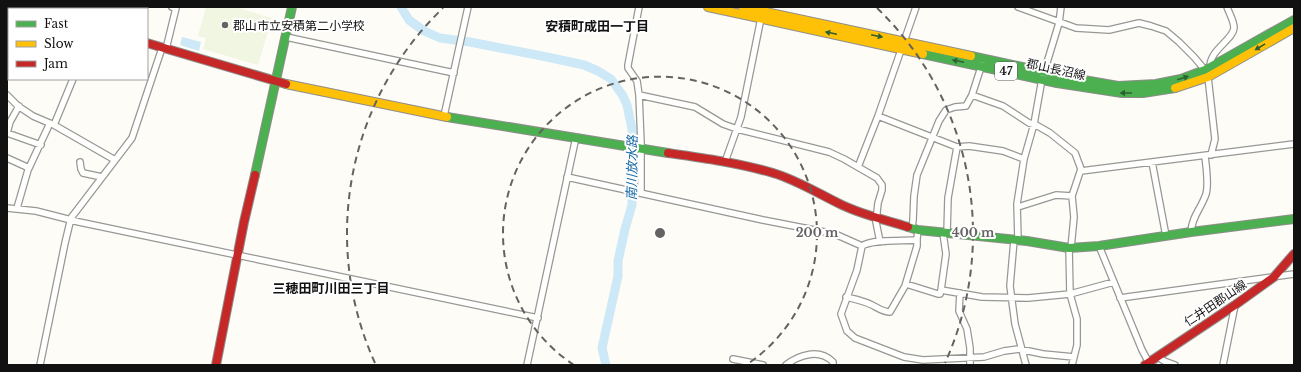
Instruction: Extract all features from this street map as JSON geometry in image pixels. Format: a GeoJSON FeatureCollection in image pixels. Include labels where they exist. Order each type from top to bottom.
{"type":"FeatureCollection","features":[{"type":"Feature","properties":{"kind":"street"},"geometry":{"type":"LineString","coordinates":[[40,365],[70,220],[73,214],[130,142],[135,132],[153,72],[164,48],[176,8],[172,7]]}},
{"type":"Feature","properties":{"kind":"street"},"geometry":{"type":"LineString","coordinates":[[216,365],[292,7]]}},
{"type":"Feature","properties":{"kind":"street"},"geometry":{"type":"LineString","coordinates":[[444,116],[468,7]]}},
{"type":"Feature","properties":{"kind":"street"},"geometry":{"type":"LineString","coordinates":[[639,7],[628,65],[629,70],[636,79],[639,95],[641,193]]}},
{"type":"Feature","properties":{"kind":"street","name":"郡山長沼線"},"geometry":{"type":"LineString","coordinates":[[708,7],[763,14],[1044,76],[1118,86],[1156,84],[1208,72],[1294,28]]}},
{"type":"Feature","properties":{"kind":"street","name":"郡山長沼線"},"geometry":{"type":"LineString","coordinates":[[743,7],[763,14]]}},
{"type":"Feature","properties":{"kind":"street"},"geometry":{"type":"LineString","coordinates":[[858,167],[878,116],[916,7]]}},
{"type":"Feature","properties":{"kind":"street"},"geometry":{"type":"LineString","coordinates":[[1018,7],[1076,28],[1110,30],[1139,23],[1166,31],[1208,72]]}},
{"type":"Feature","properties":{"kind":"street"},"geometry":{"type":"LineString","coordinates":[[1026,365],[1015,324],[1010,283],[1016,240],[1017,201],[1024,159],[1059,22],[1061,7]]}},
{"type":"Feature","properties":{"kind":"street"},"geometry":{"type":"LineString","coordinates":[[1191,232],[1193,219],[1201,206],[1207,191],[1208,155],[1215,139],[1208,72],[1210,60],[1234,30],[1227,7]]}},
{"type":"Feature","properties":{"kind":"street"},"geometry":{"type":"LineString","coordinates":[[725,162],[737,129],[763,14]]}},
{"type":"Feature","properties":{"kind":"street","name":"郡山長沼線"},"geometry":{"type":"LineString","coordinates":[[1208,72],[1294,20]]}},
{"type":"Feature","properties":{"kind":"street"},"geometry":{"type":"LineString","coordinates":[[286,37],[454,72]]}},
{"type":"Feature","properties":{"kind":"street"},"geometry":{"type":"LineString","coordinates":[[148,42],[276,82],[345,97],[444,116],[725,162],[773,173],[787,178],[842,205],[876,218],[915,229],[1027,241],[1070,248],[1099,246],[1191,232],[1294,219]]}},
{"type":"Feature","properties":{"kind":"street"},"geometry":{"type":"LineString","coordinates":[[846,297],[871,305],[877,309],[890,312],[906,284],[917,246],[913,220],[916,179],[942,116],[946,110],[955,107],[965,107],[972,95],[983,62]]}},
{"type":"Feature","properties":{"kind":"street"},"geometry":{"type":"LineString","coordinates":[[16,208],[29,168],[73,80]]}},
{"type":"Feature","properties":{"kind":"street"},"geometry":{"type":"LineString","coordinates":[[7,95],[33,116],[52,124],[115,160]]}},
{"type":"Feature","properties":{"kind":"street"},"geometry":{"type":"LineString","coordinates":[[639,95],[695,107],[723,124],[737,129],[822,150],[835,155],[877,178],[882,185],[876,218],[876,226],[880,242]]}},
{"type":"Feature","properties":{"kind":"street"},"geometry":{"type":"LineString","coordinates":[[972,95],[1003,106],[1034,124],[1054,136],[1077,156],[1080,172],[1072,196],[1074,218],[1070,248],[1070,294],[1077,319],[1077,345],[1072,365]]}},
{"type":"Feature","properties":{"kind":"street"},"geometry":{"type":"LineString","coordinates":[[19,106],[10,122],[7,133],[40,144]]}},
{"type":"Feature","properties":{"kind":"street"},"geometry":{"type":"LineString","coordinates":[[878,116],[957,147],[969,146],[1003,151],[1024,159]]}},
{"type":"Feature","properties":{"kind":"street"},"geometry":{"type":"LineString","coordinates":[[527,365],[576,137]]}},
{"type":"Feature","properties":{"kind":"street"},"geometry":{"type":"LineString","coordinates":[[1080,172],[1294,144]]}},
{"type":"Feature","properties":{"kind":"street"},"geometry":{"type":"LineString","coordinates":[[906,284],[941,294],[946,254],[945,233],[948,198],[957,147]]}},
{"type":"Feature","properties":{"kind":"street"},"geometry":{"type":"LineString","coordinates":[[7,158],[29,168]]}},
{"type":"Feature","properties":{"kind":"street"},"geometry":{"type":"LineString","coordinates":[[80,162],[83,173],[102,177]]}},
{"type":"Feature","properties":{"kind":"street"},"geometry":{"type":"LineString","coordinates":[[1152,162],[1166,236]]}},
{"type":"Feature","properties":{"kind":"street"},"geometry":{"type":"LineString","coordinates":[[567,177],[763,220],[835,234],[862,246],[880,242],[917,240]]}},
{"type":"Feature","properties":{"kind":"street"},"geometry":{"type":"LineString","coordinates":[[1018,207],[1056,195],[1072,196]]}},
{"type":"Feature","properties":{"kind":"street"},"geometry":{"type":"LineString","coordinates":[[7,208],[36,211],[70,220],[238,256],[538,318]]}},
{"type":"Feature","properties":{"kind":"street"},"geometry":{"type":"LineString","coordinates":[[862,246],[857,270],[841,310],[841,317],[846,331],[855,338],[916,359],[930,360],[984,357],[1007,350],[1022,350],[1074,358]]}},
{"type":"Feature","properties":{"kind":"street"},"geometry":{"type":"LineString","coordinates":[[1099,246],[1147,364]]}},
{"type":"Feature","properties":{"kind":"street","name":"仁井田郡山線"},"geometry":{"type":"LineString","coordinates":[[1147,364],[1274,277],[1294,254]]}},
{"type":"Feature","properties":{"kind":"street"},"geometry":{"type":"LineString","coordinates":[[1120,298],[1294,274]]}},
{"type":"Feature","properties":{"kind":"street"},"geometry":{"type":"LineString","coordinates":[[941,290],[982,297],[1028,298],[1070,294],[1114,282]]}},
{"type":"Feature","properties":{"kind":"street"},"geometry":{"type":"LineString","coordinates":[[960,293],[959,311],[967,329],[970,348],[970,365]]}},
{"type":"Feature","properties":{"kind":"street"},"geometry":{"type":"LineString","coordinates":[[1222,365],[1235,305]]}},
{"type":"Feature","properties":{"kind":"street"},"geometry":{"type":"LineString","coordinates":[[786,365],[800,356],[813,354],[830,359],[833,362],[833,365]]}},
{"type":"Feature","properties":{"kind":"street"},"geometry":{"type":"LineString","coordinates":[[1158,357],[1174,365]]}},
{"type":"Feature","properties":{"kind":"street"},"geometry":{"type":"LineString","coordinates":[[733,359],[763,365]]}},
{"type":"Feature","properties":{"kind":"green space"},"geometry":{"type":"Polygon","coordinates":[[[206,7],[235,7],[272,18],[258,65],[203,49],[206,38],[198,36],[206,7]]]}},
{"type":"Feature","properties":{"kind":"water"},"geometry":{"type":"Polygon","coordinates":[[[182,37],[201,42],[199,51],[180,45],[182,37]]]}},
{"type":"Feature","properties":{"kind":"waterway","name":"南川放水路"},"geometry":{"type":"LineString","coordinates":[[401,7],[409,20],[424,31],[440,38],[470,42],[584,65],[611,79],[623,96],[627,105],[632,129],[632,205],[618,261],[618,276],[602,348],[606,365]]}},
{"type":"Feature","properties":{"kind":"traffic: fast"},"geometry":{"type":"LineString","coordinates":[[255,175],[292,7]]}},
{"type":"Feature","properties":{"kind":"traffic: fast"},"geometry":{"type":"LineString","coordinates":[[971,56],[1118,86],[1156,84],[1181,79],[1205,70],[1294,20]]}},
{"type":"Feature","properties":{"kind":"traffic: fast"},"geometry":{"type":"LineString","coordinates":[[923,54],[1057,83],[1122,93],[1143,93],[1175,88]]}},
{"type":"Feature","properties":{"kind":"traffic: fast"},"geometry":{"type":"LineString","coordinates":[[447,117],[668,153]]}},
{"type":"Feature","properties":{"kind":"traffic: fast"},"geometry":{"type":"LineString","coordinates":[[908,227],[918,230],[1027,241],[1069,248],[1099,246],[1191,232],[1294,219]]}},
{"type":"Feature","properties":{"kind":"traffic: slow"},"geometry":{"type":"LineString","coordinates":[[708,7],[923,54]]}},
{"type":"Feature","properties":{"kind":"traffic: slow"},"geometry":{"type":"LineString","coordinates":[[743,7],[971,56]]}},
{"type":"Feature","properties":{"kind":"traffic: slow"},"geometry":{"type":"LineString","coordinates":[[1175,88],[1208,77],[1294,28]]}},
{"type":"Feature","properties":{"kind":"traffic: slow"},"geometry":{"type":"LineString","coordinates":[[286,84],[447,117]]}},
{"type":"Feature","properties":{"kind":"traffic: jam"},"geometry":{"type":"LineString","coordinates":[[148,43],[286,84]]}},
{"type":"Feature","properties":{"kind":"traffic: jam"},"geometry":{"type":"LineString","coordinates":[[668,153],[708,159],[773,173],[799,183],[850,209],[908,227]]}},
{"type":"Feature","properties":{"kind":"traffic: jam"},"geometry":{"type":"LineString","coordinates":[[216,365],[244,222],[255,175]]}},
{"type":"Feature","properties":{"kind":"traffic: jam"},"geometry":{"type":"LineString","coordinates":[[1145,365],[1274,277],[1294,254]]}},
{"type":"Feature","properties":{"kind":"place","name":"郡山市立安積第二小学校"},"geometry":{"type":"Point","coordinates":[225,25]}},
{"type":"Feature","properties":{"kind":"district","name":"安積町成田一丁目"},"geometry":{"type":"Point","coordinates":[597,26]}},
{"type":"Feature","properties":{"kind":"district","name":"三穂田町川田三丁目"},"geometry":{"type":"Point","coordinates":[331,288]}}]}
